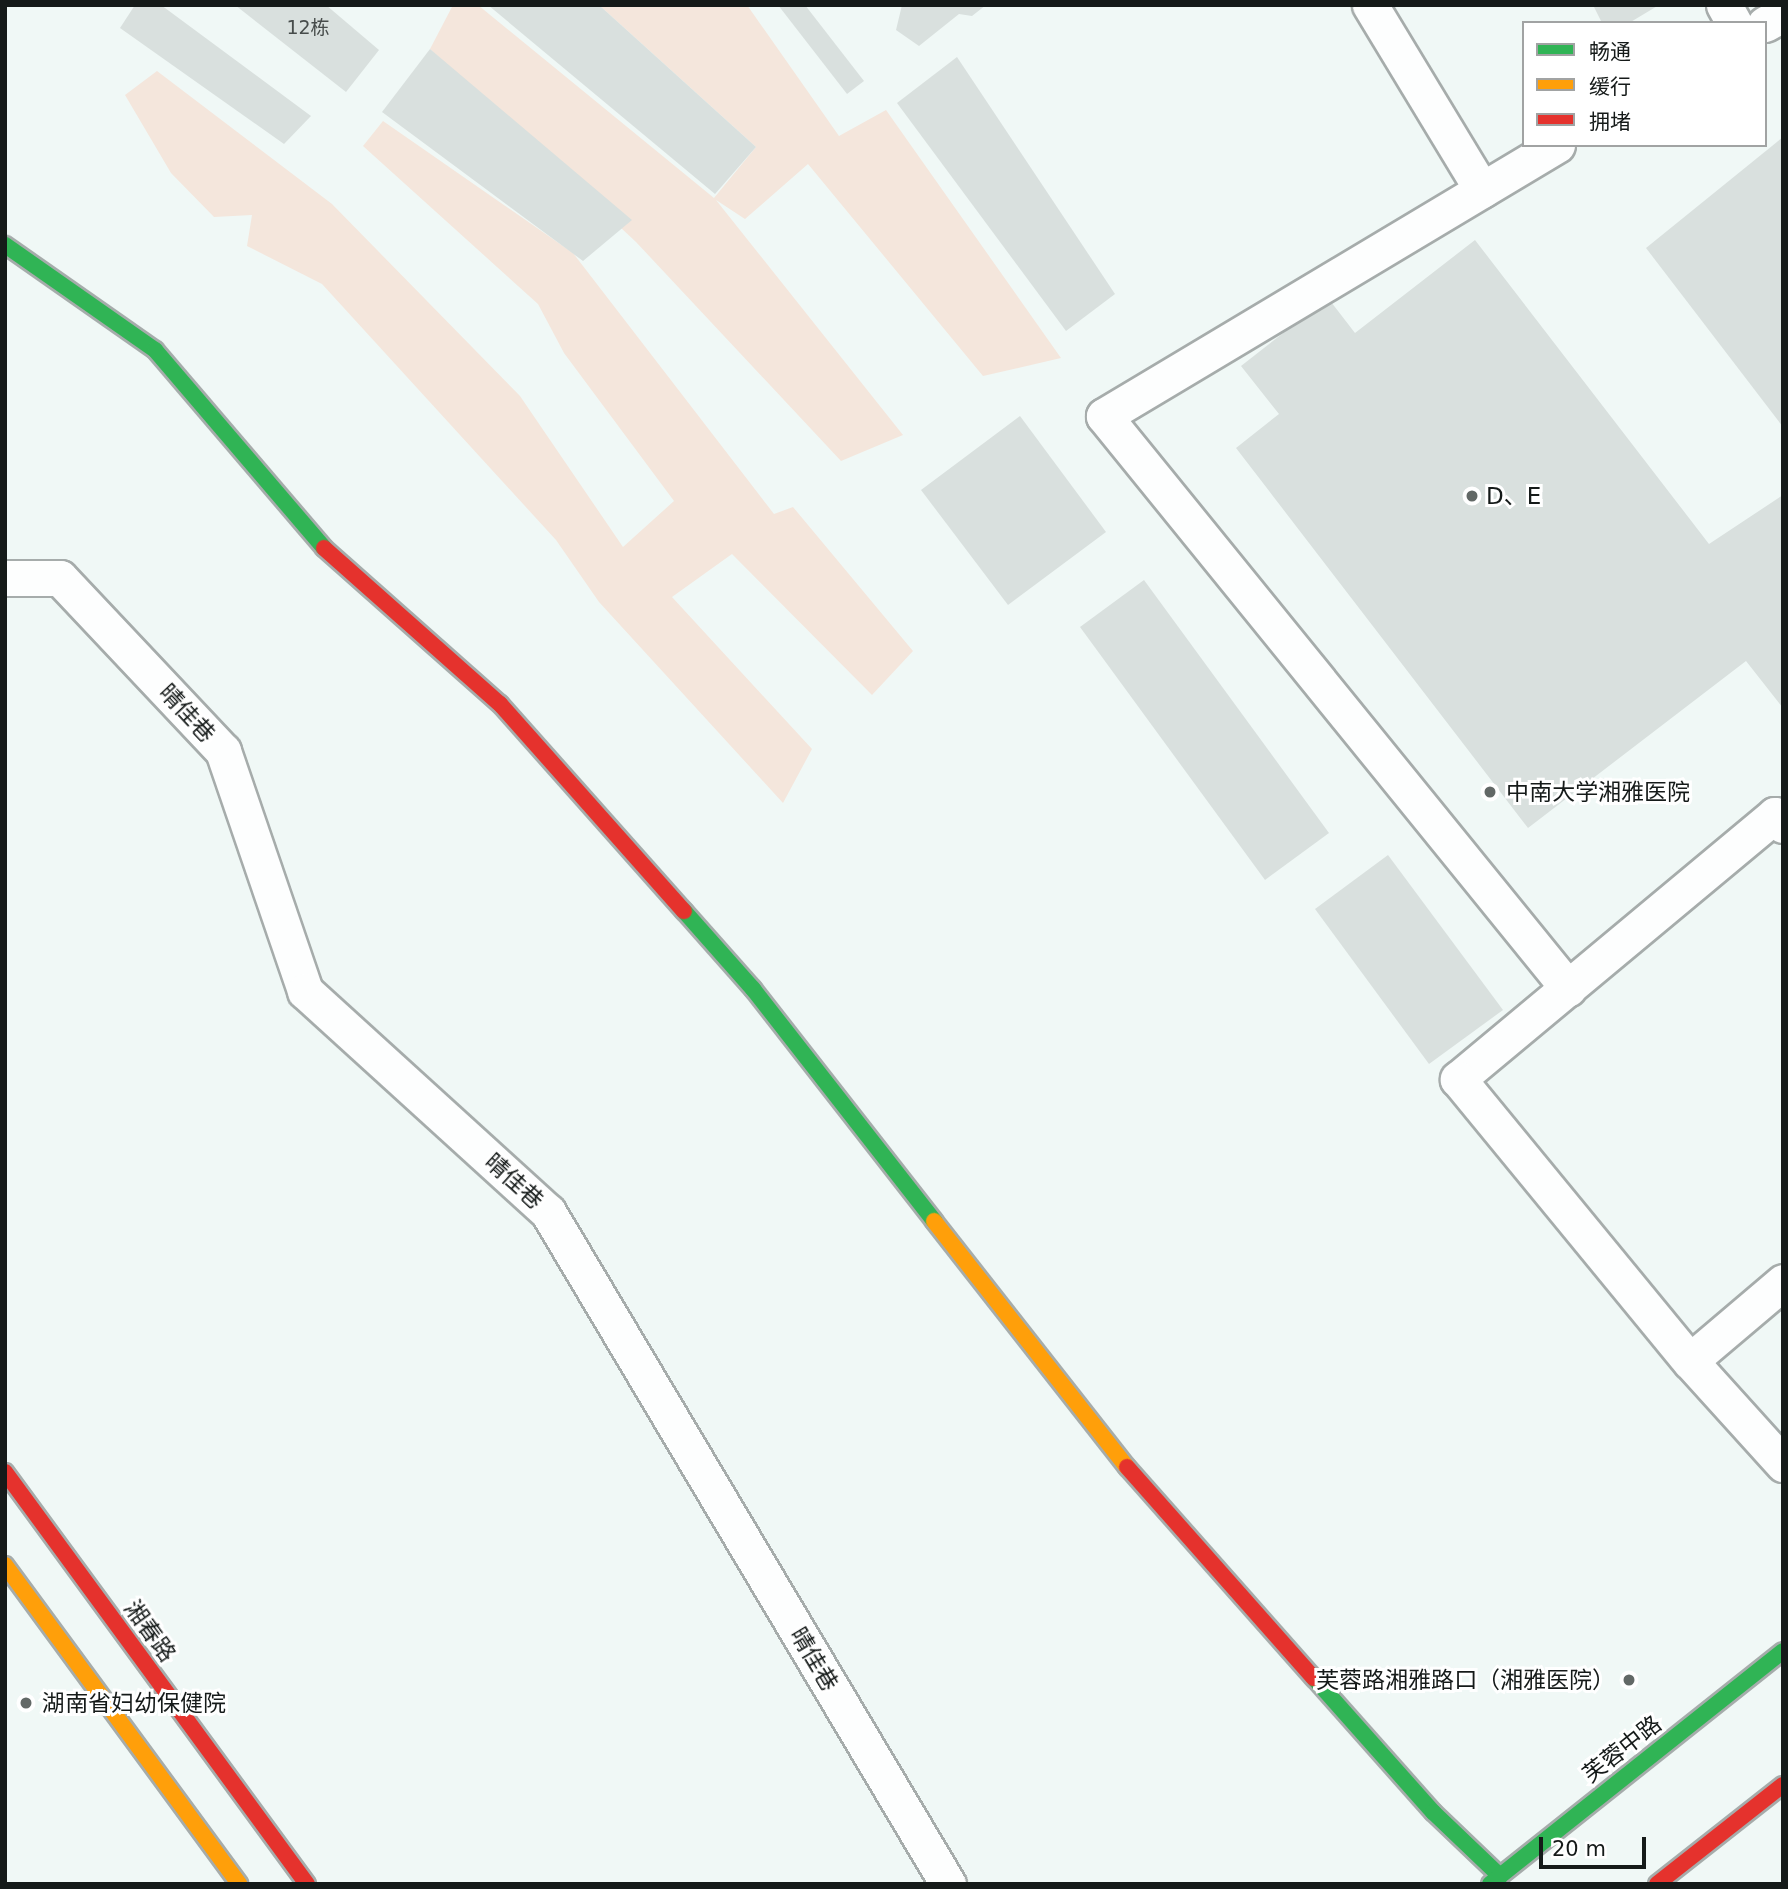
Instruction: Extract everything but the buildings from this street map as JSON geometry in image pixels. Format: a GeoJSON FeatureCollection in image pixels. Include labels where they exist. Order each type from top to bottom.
{"type":"FeatureCollection","features":[{"type":"Feature","properties":{"kind":"street"},"geometry":{"type":"LineString","coordinates":[[1370,5],[1482,190]]}},
{"type":"Feature","properties":{"kind":"street"},"geometry":{"type":"LineString","coordinates":[[1724,5],[1733,21]]}},
{"type":"Feature","properties":{"kind":"street"},"geometry":{"type":"LineString","coordinates":[[1767,23],[1783,14]]}},
{"type":"Feature","properties":{"kind":"street"},"geometry":{"type":"LineString","coordinates":[[1555,147],[1104,416],[1568,988]]}},
{"type":"Feature","properties":{"kind":"street"},"geometry":{"type":"LineString","coordinates":[[5,245],[155,350],[342,569],[500,704],[753,989],[1118,1457],[1495,1880]]}},
{"type":"Feature","properties":{"kind":"street","name":"晴佳巷"},"geometry":{"type":"LineString","coordinates":[[5,578],[60,578],[223,751],[305,991],[548,1212],[948,1884]]}},
{"type":"Feature","properties":{"kind":"street"},"geometry":{"type":"LineString","coordinates":[[1783,825],[1775,815],[1458,1079],[1690,1361],[1783,1464]]}},
{"type":"Feature","properties":{"kind":"street"},"geometry":{"type":"LineString","coordinates":[[1690,1361],[1783,1282]]}},
{"type":"Feature","properties":{"kind":"street","name":"湘春路"},"geometry":{"type":"LineString","coordinates":[[5,1472],[307,1884]]}},
{"type":"Feature","properties":{"kind":"street"},"geometry":{"type":"LineString","coordinates":[[5,1565],[239,1884]]}},
{"type":"Feature","properties":{"kind":"street","name":"芙蓉中路"},"geometry":{"type":"LineString","coordinates":[[1495,1880],[1783,1651]]}},
{"type":"Feature","properties":{"kind":"street"},"geometry":{"type":"LineString","coordinates":[[1657,1884],[1783,1785]]}},
{"type":"Feature","properties":{"kind":"shaded area"},"geometry":{"type":"Polygon","coordinates":[[[453,5],[478,5],[714,198],[756,147],[599,5],[747,5],[839,136],[886,110],[1061,358],[983,376],[808,164],[745,219],[716,200],[903,435],[841,461],[636,242],[430,49],[453,5]]]}},
{"type":"Feature","properties":{"kind":"shaded area"},"geometry":{"type":"Polygon","coordinates":[[[157,71],[332,204],[520,396],[623,547],[674,501],[564,353],[538,304],[363,146],[383,121],[573,253],[774,514],[793,507],[913,651],[872,695],[732,554],[672,597],[812,749],[783,803],[599,602],[556,540],[322,284],[247,246],[252,215],[214,217],[171,173],[125,95],[157,71]]]}},
{"type":"Feature","properties":{"kind":"traffic: fast"},"geometry":{"type":"LineString","coordinates":[[5,245],[155,350],[324,548]]}},
{"type":"Feature","properties":{"kind":"traffic: fast"},"geometry":{"type":"LineString","coordinates":[[684,911],[753,989],[934,1221]]}},
{"type":"Feature","properties":{"kind":"traffic: fast"},"geometry":{"type":"LineString","coordinates":[[1490,1884],[1783,1651]]}},
{"type":"Feature","properties":{"kind":"traffic: fast"},"geometry":{"type":"LineString","coordinates":[[1314,1678],[1433,1812],[1500,1876]]}},
{"type":"Feature","properties":{"kind":"traffic: slow"},"geometry":{"type":"LineString","coordinates":[[934,1221],[1127,1467]]}},
{"type":"Feature","properties":{"kind":"traffic: slow"},"geometry":{"type":"LineString","coordinates":[[5,1565],[239,1884]]}},
{"type":"Feature","properties":{"kind":"traffic: jam"},"geometry":{"type":"LineString","coordinates":[[324,548],[500,704],[684,911]]}},
{"type":"Feature","properties":{"kind":"traffic: jam"},"geometry":{"type":"LineString","coordinates":[[1127,1467],[1314,1678]]}},
{"type":"Feature","properties":{"kind":"traffic: jam"},"geometry":{"type":"LineString","coordinates":[[5,1472],[307,1884]]}},
{"type":"Feature","properties":{"kind":"traffic: jam"},"geometry":{"type":"LineString","coordinates":[[1657,1884],[1783,1785]]}},
{"type":"Feature","properties":{"kind":"place","name":"D、E"},"geometry":{"type":"Point","coordinates":[1472,496]}},
{"type":"Feature","properties":{"kind":"place","name":"中南大学湘雅医院"},"geometry":{"type":"Point","coordinates":[1490,792]}},
{"type":"Feature","properties":{"kind":"place","name":"芙蓉路湘雅路口（湘雅医院）"},"geometry":{"type":"Point","coordinates":[1629,1680]}},
{"type":"Feature","properties":{"kind":"place","name":"湖南省妇幼保健院"},"geometry":{"type":"Point","coordinates":[26,1703]}}]}
